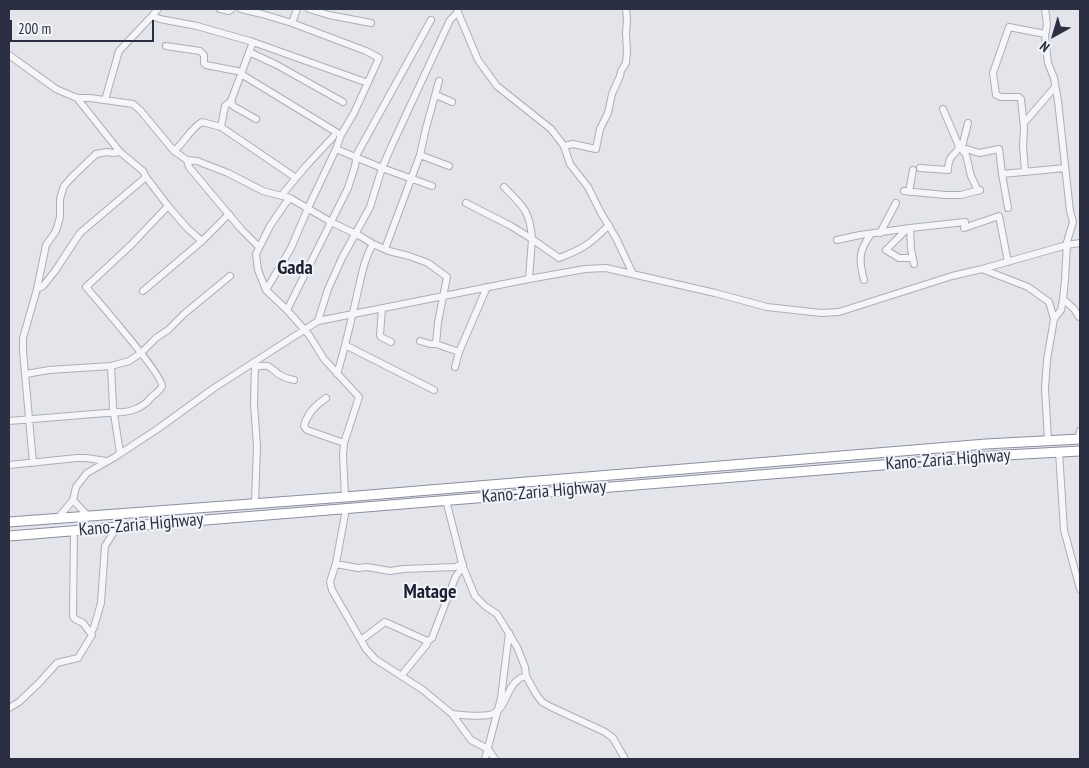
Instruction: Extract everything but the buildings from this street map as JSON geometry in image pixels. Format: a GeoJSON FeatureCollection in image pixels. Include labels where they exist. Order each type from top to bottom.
{"type":"FeatureCollection","features":[{"type":"Feature","properties":{"kind":"highway","name":"Kano-Zaria Highway"},"geometry":{"type":"LineString","coordinates":[[9,522],[345,497],[1079,436]]}},
{"type":"Feature","properties":{"kind":"highway","name":"Kano-Zaria Highway"},"geometry":{"type":"LineString","coordinates":[[9,536],[1005,455],[1080,451]]}},
{"type":"Feature","properties":{"kind":"highway"},"geometry":{"type":"LineString","coordinates":[[155,512],[156,524]]}},
{"type":"Feature","properties":{"kind":"street"},"geometry":{"type":"LineString","coordinates":[[105,100],[119,51],[158,9]]}},
{"type":"Feature","properties":{"kind":"street"},"geometry":{"type":"LineString","coordinates":[[220,9],[229,11],[232,9]]}},
{"type":"Feature","properties":{"kind":"street"},"geometry":{"type":"LineString","coordinates":[[241,9],[292,23],[366,51],[379,58],[354,114],[337,136],[306,166],[281,196]]}},
{"type":"Feature","properties":{"kind":"street"},"geometry":{"type":"LineString","coordinates":[[292,23],[297,9]]}},
{"type":"Feature","properties":{"kind":"street"},"geometry":{"type":"LineString","coordinates":[[309,9],[371,23]]}},
{"type":"Feature","properties":{"kind":"street"},"geometry":{"type":"LineString","coordinates":[[564,146],[573,144],[596,149],[600,129],[608,113],[612,94],[626,63],[626,9]]}},
{"type":"Feature","properties":{"kind":"street"},"geometry":{"type":"LineString","coordinates":[[1044,9],[1047,24],[1045,34],[1048,63],[1055,87],[1070,211],[1077,222],[1067,245],[1061,310],[1054,319]]}},
{"type":"Feature","properties":{"kind":"street"},"geometry":{"type":"LineString","coordinates":[[457,10],[478,60],[497,86],[551,129],[564,146],[570,164],[588,187],[633,274]]}},
{"type":"Feature","properties":{"kind":"street"},"geometry":{"type":"LineString","coordinates":[[318,321],[328,289],[370,207],[382,168],[392,145],[450,20],[457,10]]}},
{"type":"Feature","properties":{"kind":"street"},"geometry":{"type":"LineString","coordinates":[[152,16],[197,26],[252,42],[368,83]]}},
{"type":"Feature","properties":{"kind":"street"},"geometry":{"type":"LineString","coordinates":[[287,310],[348,188],[357,154],[431,20]]}},
{"type":"Feature","properties":{"kind":"street"},"geometry":{"type":"LineString","coordinates":[[1025,172],[1024,123],[1021,99],[1019,97],[1001,97],[996,95],[993,73],[1009,27],[1045,34]]}},
{"type":"Feature","properties":{"kind":"street"},"geometry":{"type":"LineString","coordinates":[[220,127],[224,106],[231,101],[252,42]]}},
{"type":"Feature","properties":{"kind":"street"},"geometry":{"type":"LineString","coordinates":[[166,46],[200,51],[204,55],[204,63],[206,65],[242,73],[337,136]]}},
{"type":"Feature","properties":{"kind":"street"},"geometry":{"type":"LineString","coordinates":[[249,52],[277,65],[343,102]]}},
{"type":"Feature","properties":{"kind":"street"},"geometry":{"type":"LineString","coordinates":[[9,55],[56,89],[77,98],[133,104],[174,151],[187,160],[197,161],[228,173],[263,191],[290,198],[373,244],[428,263],[447,277],[438,322],[436,344]]}},
{"type":"Feature","properties":{"kind":"street"},"geometry":{"type":"LineString","coordinates":[[385,249],[420,156],[439,81]]}},
{"type":"Feature","properties":{"kind":"street"},"geometry":{"type":"LineString","coordinates":[[1024,123],[1055,87]]}},
{"type":"Feature","properties":{"kind":"street"},"geometry":{"type":"LineString","coordinates":[[436,96],[452,102]]}},
{"type":"Feature","properties":{"kind":"street"},"geometry":{"type":"LineString","coordinates":[[77,98],[120,152],[143,171],[168,206],[188,229],[202,241]]}},
{"type":"Feature","properties":{"kind":"street"},"geometry":{"type":"LineString","coordinates":[[231,101],[233,106],[256,120]]}},
{"type":"Feature","properties":{"kind":"street"},"geometry":{"type":"LineString","coordinates":[[913,170],[906,191],[961,195],[980,190],[971,176],[966,155],[959,146],[943,109]]}},
{"type":"Feature","properties":{"kind":"street"},"geometry":{"type":"LineString","coordinates":[[174,151],[197,125],[202,122],[220,127],[296,178]]}},
{"type":"Feature","properties":{"kind":"street"},"geometry":{"type":"LineString","coordinates":[[920,168],[948,170],[949,161],[959,146],[963,144],[968,123]]}},
{"type":"Feature","properties":{"kind":"street"},"geometry":{"type":"LineString","coordinates":[[266,290],[291,248],[336,149],[337,136]]}},
{"type":"Feature","properties":{"kind":"street"},"geometry":{"type":"LineString","coordinates":[[959,146],[979,153],[999,148],[1008,208]]}},
{"type":"Feature","properties":{"kind":"street"},"geometry":{"type":"LineString","coordinates":[[336,149],[432,186]]}},
{"type":"Feature","properties":{"kind":"street"},"geometry":{"type":"LineString","coordinates":[[33,463],[23,338],[46,245],[56,231],[60,217],[60,199],[64,186],[96,154],[120,152]]}},
{"type":"Feature","properties":{"kind":"street"},"geometry":{"type":"LineString","coordinates":[[420,156],[449,166]]}},
{"type":"Feature","properties":{"kind":"street"},"geometry":{"type":"LineString","coordinates":[[187,160],[189,167],[241,229],[259,247]]}},
{"type":"Feature","properties":{"kind":"street"},"geometry":{"type":"LineString","coordinates":[[1002,174],[1065,168]]}},
{"type":"Feature","properties":{"kind":"street"},"geometry":{"type":"LineString","coordinates":[[36,289],[43,286],[55,271],[80,233],[146,177]]}},
{"type":"Feature","properties":{"kind":"street"},"geometry":{"type":"LineString","coordinates":[[504,187],[521,204],[528,214],[531,224],[532,239],[529,279]]}},
{"type":"Feature","properties":{"kind":"street"},"geometry":{"type":"LineString","coordinates":[[290,198],[270,226],[259,247],[256,254],[258,270],[266,290],[309,335],[324,359],[359,397],[344,443],[345,497]]}},
{"type":"Feature","properties":{"kind":"street"},"geometry":{"type":"LineString","coordinates":[[466,203],[532,239],[559,258],[580,250],[594,241],[609,226]]}},
{"type":"Feature","properties":{"kind":"street"},"geometry":{"type":"LineString","coordinates":[[880,232],[896,203]]}},
{"type":"Feature","properties":{"kind":"street"},"geometry":{"type":"LineString","coordinates":[[9,421],[114,412],[124,413],[139,408],[161,388],[160,379],[141,353],[86,288],[168,206]]}},
{"type":"Feature","properties":{"kind":"street"},"geometry":{"type":"LineString","coordinates":[[143,291],[202,241],[229,214]]}},
{"type":"Feature","properties":{"kind":"street"},"geometry":{"type":"LineString","coordinates":[[837,240],[910,228],[964,225],[999,216],[1008,262]]}},
{"type":"Feature","properties":{"kind":"street"},"geometry":{"type":"LineString","coordinates":[[910,228],[911,249],[912,261],[899,258],[886,250],[910,228]]}},
{"type":"Feature","properties":{"kind":"street"},"geometry":{"type":"LineString","coordinates":[[864,280],[860,264],[861,254],[866,240],[871,234]]}},
{"type":"Feature","properties":{"kind":"street"},"geometry":{"type":"LineString","coordinates":[[58,518],[73,500],[76,487],[87,473],[159,428],[214,388],[255,364],[318,321],[529,279],[585,269],[606,268],[767,307],[821,313],[839,312],[952,276],[1080,243]]}},
{"type":"Feature","properties":{"kind":"street"},"geometry":{"type":"LineString","coordinates":[[337,374],[363,268],[373,244]]}},
{"type":"Feature","properties":{"kind":"street"},"geometry":{"type":"LineString","coordinates":[[982,269],[1028,287],[1049,302],[1054,319],[1047,360],[1045,388],[1048,440]]}},
{"type":"Feature","properties":{"kind":"street"},"geometry":{"type":"LineString","coordinates":[[26,374],[49,370],[111,366],[128,361],[141,353],[156,338],[168,330],[184,314],[230,276]]}},
{"type":"Feature","properties":{"kind":"street"},"geometry":{"type":"LineString","coordinates":[[455,367],[487,287]]}},
{"type":"Feature","properties":{"kind":"street"},"geometry":{"type":"LineString","coordinates":[[1063,299],[1080,317]]}},
{"type":"Feature","properties":{"kind":"street"},"geometry":{"type":"LineString","coordinates":[[382,308],[380,335],[392,342]]}},
{"type":"Feature","properties":{"kind":"street"},"geometry":{"type":"LineString","coordinates":[[420,341],[460,352]]}},
{"type":"Feature","properties":{"kind":"street"},"geometry":{"type":"LineString","coordinates":[[345,345],[434,390]]}},
{"type":"Feature","properties":{"kind":"street"},"geometry":{"type":"LineString","coordinates":[[255,364],[271,367],[282,376],[294,380]]}},
{"type":"Feature","properties":{"kind":"street"},"geometry":{"type":"LineString","coordinates":[[255,364],[254,404],[257,446],[255,503]]}},
{"type":"Feature","properties":{"kind":"street"},"geometry":{"type":"LineString","coordinates":[[111,366],[114,412],[120,453]]}},
{"type":"Feature","properties":{"kind":"street"},"geometry":{"type":"LineString","coordinates":[[326,398],[311,411],[304,426],[307,430],[344,443]]}},
{"type":"Feature","properties":{"kind":"street"},"geometry":{"type":"LineString","coordinates":[[1058,452],[1064,530],[1080,589]]}},
{"type":"Feature","properties":{"kind":"street"},"geometry":{"type":"LineString","coordinates":[[9,465],[86,458],[106,461]]}},
{"type":"Feature","properties":{"kind":"street"},"geometry":{"type":"LineString","coordinates":[[73,500],[87,515]]}},
{"type":"Feature","properties":{"kind":"street"},"geometry":{"type":"LineString","coordinates":[[446,500],[463,565],[475,596],[497,614],[517,647],[525,667],[526,676],[536,694],[542,702],[605,732],[613,738],[625,759]]}},
{"type":"Feature","properties":{"kind":"street"},"geometry":{"type":"LineString","coordinates":[[346,509],[336,564],[330,582],[332,590],[366,649],[375,659],[423,690],[452,714],[470,740],[488,749],[496,759]]}},
{"type":"Feature","properties":{"kind":"street"},"geometry":{"type":"LineString","coordinates":[[9,708],[19,702],[57,663],[78,658],[92,635],[91,633],[101,603],[106,546],[117,527]]}},
{"type":"Feature","properties":{"kind":"street"},"geometry":{"type":"LineString","coordinates":[[74,531],[74,616],[91,633]]}},
{"type":"Feature","properties":{"kind":"street"},"geometry":{"type":"LineString","coordinates":[[336,564],[390,571],[463,565]]}},
{"type":"Feature","properties":{"kind":"street"},"geometry":{"type":"LineString","coordinates":[[401,676],[432,638],[456,576],[463,565]]}},
{"type":"Feature","properties":{"kind":"street"},"geometry":{"type":"LineString","coordinates":[[361,640],[385,622],[427,642]]}},
{"type":"Feature","properties":{"kind":"street"},"geometry":{"type":"LineString","coordinates":[[485,759],[501,698],[508,633]]}},
{"type":"Feature","properties":{"kind":"street"},"geometry":{"type":"LineString","coordinates":[[452,714],[488,715],[497,712],[514,683],[526,676]]}},
{"type":"Feature","properties":{"kind":"district","name":"Gada"},"geometry":{"type":"Point","coordinates":[295,268]}},
{"type":"Feature","properties":{"kind":"district","name":"Matage"},"geometry":{"type":"Point","coordinates":[430,592]}}]}
